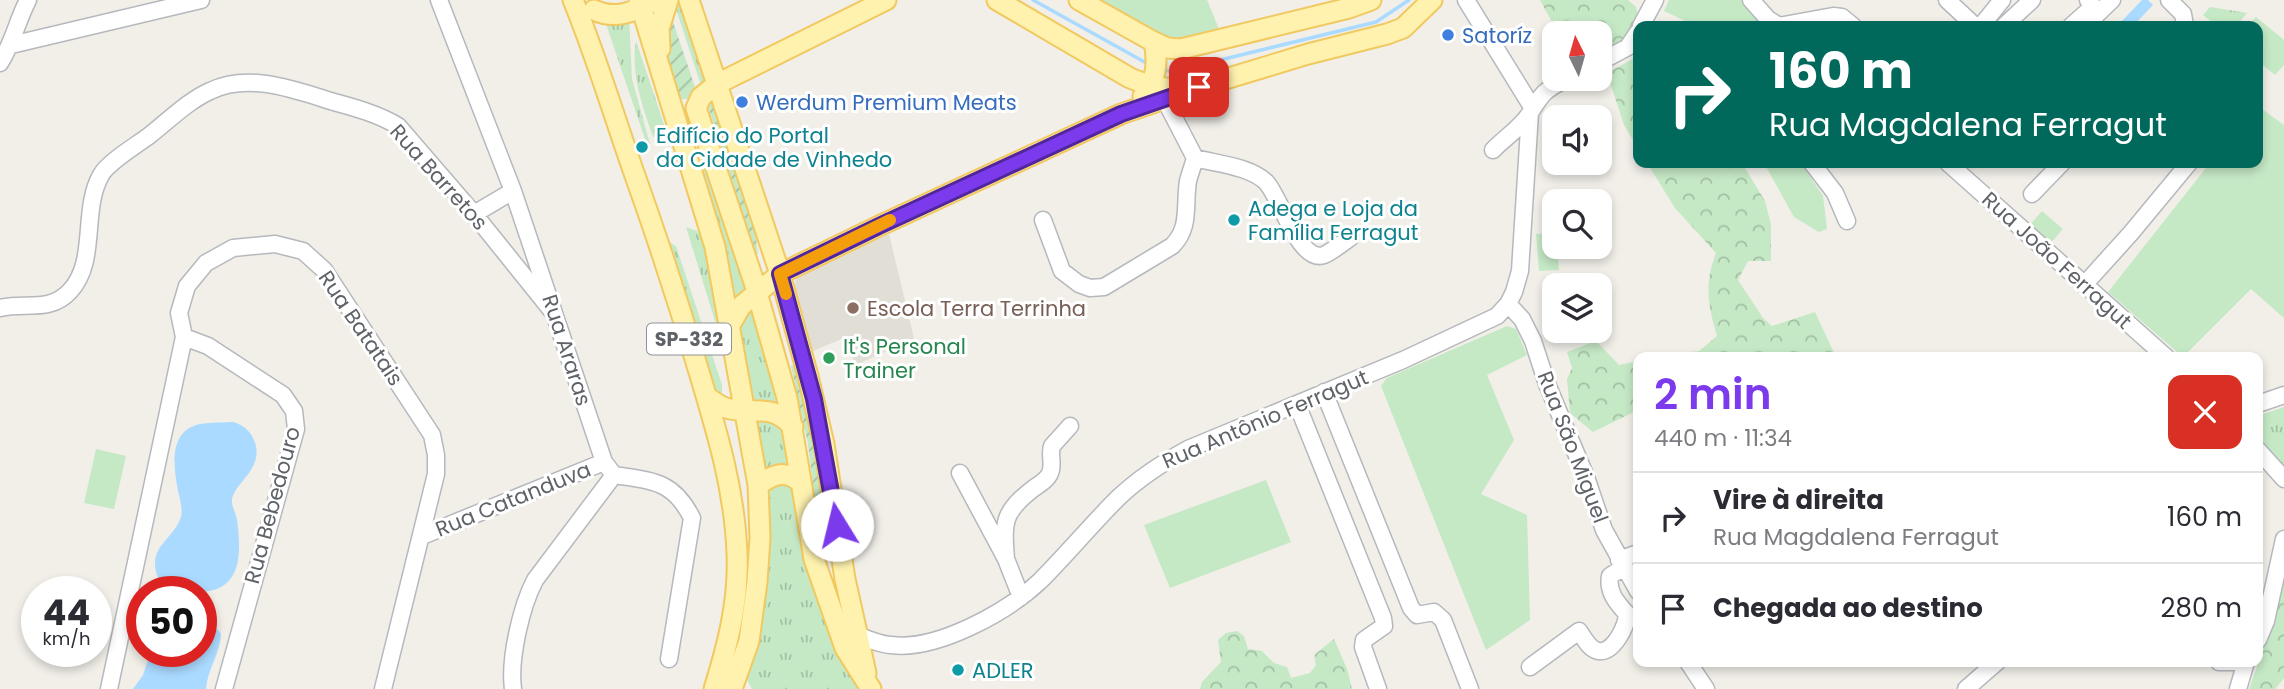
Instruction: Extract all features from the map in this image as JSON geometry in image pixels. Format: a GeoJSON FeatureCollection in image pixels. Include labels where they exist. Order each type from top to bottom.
{"type":"FeatureCollection","features":[{"type":"Feature","properties":{"kind":"main road","name":"SP-332"},"geometry":{"type":"LineString","coordinates":[[573,0],[597,61],[665,260],[727,468],[737,552],[735,608],[730,638],[714,689]]}},
{"type":"Feature","properties":{"kind":"main road"},"geometry":{"type":"LineString","coordinates":[[587,5],[608,9],[622,0]]}},
{"type":"Feature","properties":{"kind":"main road"},"geometry":{"type":"LineString","coordinates":[[668,0],[659,29],[659,47],[670,105]]}},
{"type":"Feature","properties":{"kind":"main road"},"geometry":{"type":"LineString","coordinates":[[689,0],[780,274],[800,348],[824,444],[845,579],[869,687]]}},
{"type":"Feature","properties":{"kind":"main road"},"geometry":{"type":"LineString","coordinates":[[869,687],[845,648],[814,559],[793,427],[761,290],[710,154],[698,117],[697,103],[717,84],[886,0]]}},
{"type":"Feature","properties":{"kind":"main road"},"geometry":{"type":"LineString","coordinates":[[997,0],[1158,92]]}},
{"type":"Feature","properties":{"kind":"main road"},"geometry":{"type":"LineString","coordinates":[[1079,0],[1154,42],[1167,48],[1181,49],[1349,8],[1371,0]]}},
{"type":"Feature","properties":{"kind":"main road"},"geometry":{"type":"LineString","coordinates":[[730,325],[741,306],[780,274],[1121,114],[1139,100],[1158,92],[1199,87],[1308,54],[1387,34],[1404,27],[1432,0]]}},
{"type":"Feature","properties":{"kind":"main road","name":"SP-332"},"geometry":{"type":"LineString","coordinates":[[645,3],[670,105],[715,247],[758,485],[760,538],[757,582],[749,640],[732,689]]}},
{"type":"Feature","properties":{"kind":"main road"},"geometry":{"type":"LineString","coordinates":[[587,5],[603,15],[617,15],[645,3]]}},
{"type":"Feature","properties":{"kind":"main road"},"geometry":{"type":"LineString","coordinates":[[1154,42],[1158,92]]}},
{"type":"Feature","properties":{"kind":"main road"},"geometry":{"type":"LineString","coordinates":[[689,160],[703,159],[710,154]]}},
{"type":"Feature","properties":{"kind":"main road"},"geometry":{"type":"LineString","coordinates":[[761,290],[770,245]]}},
{"type":"Feature","properties":{"kind":"main road"},"geometry":{"type":"LineString","coordinates":[[776,356],[795,354],[800,348]]}},
{"type":"Feature","properties":{"kind":"main road"},"geometry":{"type":"LineString","coordinates":[[707,397],[726,408],[768,410],[785,418],[793,427]]}},
{"type":"Feature","properties":{"kind":"main road"},"geometry":{"type":"LineString","coordinates":[[758,485],[774,474],[783,473],[802,483]]}},
{"type":"Feature","properties":{"kind":"main road"},"geometry":{"type":"LineString","coordinates":[[812,545],[831,539],[839,541]]}},
{"type":"Feature","properties":{"kind":"street"},"geometry":{"type":"LineString","coordinates":[[0,63],[11,45],[18,18],[28,0]]}},
{"type":"Feature","properties":{"kind":"street"},"geometry":{"type":"LineString","coordinates":[[11,45],[200,0]]}},
{"type":"Feature","properties":{"kind":"street","name":"Rua Araras"},"geometry":{"type":"LineString","coordinates":[[439,0],[513,191],[552,311],[609,469]]}},
{"type":"Feature","properties":{"kind":"street"},"geometry":{"type":"LineString","coordinates":[[1466,0],[1531,110],[1523,246],[1520,271],[1508,304]]}},
{"type":"Feature","properties":{"kind":"street"},"geometry":{"type":"LineString","coordinates":[[1751,0],[1765,21]]}},
{"type":"Feature","properties":{"kind":"street"},"geometry":{"type":"LineString","coordinates":[[1947,0],[1970,21]]}},
{"type":"Feature","properties":{"kind":"street"},"geometry":{"type":"LineString","coordinates":[[1985,21],[2002,0]]}},
{"type":"Feature","properties":{"kind":"street"},"geometry":{"type":"LineString","coordinates":[[2024,20],[2032,0]]}},
{"type":"Feature","properties":{"kind":"street"},"geometry":{"type":"LineString","coordinates":[[2077,21],[2089,10],[2091,3],[2088,0]]}},
{"type":"Feature","properties":{"kind":"street"},"geometry":{"type":"LineString","coordinates":[[2090,21],[2112,0]]}},
{"type":"Feature","properties":{"kind":"street"},"geometry":{"type":"LineString","coordinates":[[2169,0],[2183,14],[2184,21]]}},
{"type":"Feature","properties":{"kind":"street"},"geometry":{"type":"LineString","coordinates":[[1642,21],[1647,4]]}},
{"type":"Feature","properties":{"kind":"street"},"geometry":{"type":"LineString","coordinates":[[1806,21],[1833,16],[1842,17],[1847,21]]}},
{"type":"Feature","properties":{"kind":"street"},"geometry":{"type":"LineString","coordinates":[[1612,56],[1628,47],[1633,40]]}},
{"type":"Feature","properties":{"kind":"street","name":"Rua Barretos"},"geometry":{"type":"LineString","coordinates":[[0,308],[38,307],[54,303],[77,283],[83,268],[91,197],[104,171],[209,91],[233,83],[262,83],[383,116],[398,126],[474,214],[552,311]]}},
{"type":"Feature","properties":{"kind":"street"},"geometry":{"type":"LineString","coordinates":[[1493,150],[1547,91]]}},
{"type":"Feature","properties":{"kind":"street"},"geometry":{"type":"LineString","coordinates":[[1043,220],[1062,271],[1079,284],[1090,288],[1104,287],[1172,246],[1179,239],[1184,230],[1188,182],[1195,158],[1158,92]]}},
{"type":"Feature","properties":{"kind":"street"},"geometry":{"type":"LineString","coordinates":[[1195,158],[1254,173],[1261,178],[1268,184],[1303,247],[1314,256],[1322,255],[1351,237]]}},
{"type":"Feature","properties":{"kind":"street"},"geometry":{"type":"LineString","coordinates":[[1816,168],[1835,194],[1847,222]]}},
{"type":"Feature","properties":{"kind":"street","name":"Rua João Ferragut"},"geometry":{"type":"LineString","coordinates":[[1954,168],[2160,352]]}},
{"type":"Feature","properties":{"kind":"street"},"geometry":{"type":"LineString","coordinates":[[2032,194],[2057,168]]}},
{"type":"Feature","properties":{"kind":"street"},"geometry":{"type":"LineString","coordinates":[[2084,285],[2132,233],[2185,168]]}},
{"type":"Feature","properties":{"kind":"street"},"geometry":{"type":"LineString","coordinates":[[474,214],[513,191]]}},
{"type":"Feature","properties":{"kind":"street","name":"Rua Batatais"},"geometry":{"type":"LineString","coordinates":[[109,689],[184,337],[179,313],[187,286],[205,263],[233,248],[275,244],[303,251],[324,270],[432,435],[436,474],[383,689]]}},
{"type":"Feature","properties":{"kind":"street","name":"Rua Antônio Ferragut"},"geometry":{"type":"LineString","coordinates":[[837,625],[859,636],[890,645],[913,645],[937,641],[983,619],[1021,597],[1079,541],[1118,498],[1155,466],[1188,449],[1403,360],[1497,316],[1508,304]]}},
{"type":"Feature","properties":{"kind":"street","name":"Rua São Miguel"},"geometry":{"type":"LineString","coordinates":[[1508,304],[1522,319],[1533,341],[1604,530],[1633,583]]}},
{"type":"Feature","properties":{"kind":"street","name":"Rua Bebedouro"},"geometry":{"type":"LineString","coordinates":[[184,337],[208,346],[283,395],[294,411],[296,420],[296,429],[224,689]]}},
{"type":"Feature","properties":{"kind":"street"},"geometry":{"type":"LineString","coordinates":[[1324,392],[1410,608],[1417,615],[1434,612],[1443,621],[1470,689]]}},
{"type":"Feature","properties":{"kind":"street"},"geometry":{"type":"LineString","coordinates":[[2263,402],[2284,395]]}},
{"type":"Feature","properties":{"kind":"street"},"geometry":{"type":"LineString","coordinates":[[1297,404],[1383,618],[1384,626],[1364,640],[1363,647],[1378,689]]}},
{"type":"Feature","properties":{"kind":"street"},"geometry":{"type":"LineString","coordinates":[[1006,559],[1004,531],[1008,516],[1015,503],[1047,478],[1051,472],[1052,446],[1070,426]]}},
{"type":"Feature","properties":{"kind":"street"},"geometry":{"type":"LineString","coordinates":[[2263,456],[2284,479]]}},
{"type":"Feature","properties":{"kind":"street"},"geometry":{"type":"LineString","coordinates":[[513,689],[512,673],[521,614],[527,595],[609,469],[676,492],[692,518],[669,659]]}},
{"type":"Feature","properties":{"kind":"street","name":"Rua Catanduva"},"geometry":{"type":"LineString","coordinates":[[422,536],[609,469]]}},
{"type":"Feature","properties":{"kind":"street"},"geometry":{"type":"LineString","coordinates":[[960,473],[1006,559],[1021,597]]}},
{"type":"Feature","properties":{"kind":"street"},"geometry":{"type":"LineString","coordinates":[[2263,628],[2284,539]]}},
{"type":"Feature","properties":{"kind":"street"},"geometry":{"type":"LineString","coordinates":[[1530,667],[1579,631],[1590,646],[1598,651],[1605,650],[1614,643],[1627,625],[1627,614],[1616,602],[1608,586],[1610,576],[1633,556]]}},
{"type":"Feature","properties":{"kind":"street"},"geometry":{"type":"LineString","coordinates":[[1691,667],[1706,689]]}},
{"type":"Feature","properties":{"kind":"street"},"geometry":{"type":"LineString","coordinates":[[1966,689],[1991,667]]}},
{"type":"Feature","properties":{"kind":"street"},"geometry":{"type":"LineString","coordinates":[[2238,689],[2245,667]]}},
{"type":"Feature","properties":{"kind":"shaded area","name":"Escola Terra Terrinha"},"geometry":{"type":"Polygon","coordinates":[[[889,234],[914,338],[856,365],[844,338],[813,351],[796,297],[794,285],[797,278],[889,234]]]}},
{"type":"Feature","properties":{"kind":"green space"},"geometry":{"type":"Polygon","coordinates":[[[673,0],[681,0],[707,80],[701,85],[673,0]]]}},
{"type":"Feature","properties":{"kind":"green space"},"geometry":{"type":"Polygon","coordinates":[[[1094,0],[1207,0],[1219,29],[1216,35],[1200,42],[1167,41],[1094,0]]]}},
{"type":"Feature","properties":{"kind":"green space"},"geometry":{"type":"Polygon","coordinates":[[[1540,0],[1628,0],[1636,7],[1638,15],[1622,45],[1612,50],[1612,21],[1551,21],[1540,0]]]}},
{"type":"Feature","properties":{"kind":"green space"},"geometry":{"type":"Polygon","coordinates":[[[1669,0],[1742,0],[1759,19],[1685,21],[1664,11],[1669,0]]]}},
{"type":"Feature","properties":{"kind":"green space"},"geometry":{"type":"Polygon","coordinates":[[[2210,7],[2247,13],[2240,21],[2211,21],[2203,15],[2210,7]]]}},
{"type":"Feature","properties":{"kind":"green space"},"geometry":{"type":"Polygon","coordinates":[[[669,10],[695,87],[687,99],[680,99],[664,47],[669,10]]]}},
{"type":"Feature","properties":{"kind":"green space"},"geometry":{"type":"Polygon","coordinates":[[[629,16],[632,79],[650,144],[647,145],[605,21],[629,16]]]}},
{"type":"Feature","properties":{"kind":"green space"},"geometry":{"type":"Polygon","coordinates":[[[2263,23],[2284,40],[2284,65],[2275,75],[2263,65],[2263,23]]]}},
{"type":"Feature","properties":{"kind":"green space"},"geometry":{"type":"Polygon","coordinates":[[[636,41],[667,133],[653,137],[636,78],[636,41]]]}},
{"type":"Feature","properties":{"kind":"green space"},"geometry":{"type":"Polygon","coordinates":[[[1633,59],[1633,140],[1624,125],[1612,88],[1612,70],[1633,59]]]}},
{"type":"Feature","properties":{"kind":"green space"},"geometry":{"type":"Polygon","coordinates":[[[707,103],[714,103],[754,222],[758,254],[707,103]]]}},
{"type":"Feature","properties":{"kind":"green space"},"geometry":{"type":"Polygon","coordinates":[[[2263,110],[2284,125],[2284,318],[2251,289],[2188,352],[2177,352],[2108,292],[2206,168],[2263,168],[2263,110]]]}},
{"type":"Feature","properties":{"kind":"green space"},"geometry":{"type":"Polygon","coordinates":[[[1650,168],[1745,168],[1765,201],[1771,225],[1771,261],[1748,261],[1738,280],[1763,318],[1772,326],[1815,312],[1834,352],[1692,352],[1699,351],[1717,336],[1709,295],[1710,275],[1716,253],[1675,208],[1650,168]]]}},
{"type":"Feature","properties":{"kind":"green space"},"geometry":{"type":"Polygon","coordinates":[[[1767,168],[1804,168],[1823,196],[1827,229],[1819,232],[1794,217],[1767,168]]]}},
{"type":"Feature","properties":{"kind":"green space"},"geometry":{"type":"Polygon","coordinates":[[[708,169],[747,288],[732,299],[701,170],[708,169]]]}},
{"type":"Feature","properties":{"kind":"green space"},"geometry":{"type":"Polygon","coordinates":[[[2042,211],[2063,229],[2050,244],[2029,226],[2042,211]]]}},
{"type":"Feature","properties":{"kind":"green space"},"geometry":{"type":"Polygon","coordinates":[[[686,227],[697,231],[704,239],[719,325],[715,321],[686,227]]]}},
{"type":"Feature","properties":{"kind":"green space"},"geometry":{"type":"Polygon","coordinates":[[[1536,234],[1542,234],[1542,259],[1558,259],[1559,270],[1539,271],[1536,234]]]}},
{"type":"Feature","properties":{"kind":"green space"},"geometry":{"type":"Polygon","coordinates":[[[662,238],[676,246],[722,385],[722,393],[717,391],[695,344],[662,238]]]}},
{"type":"Feature","properties":{"kind":"green space"},"geometry":{"type":"Polygon","coordinates":[[[752,306],[781,408],[748,405],[737,320],[752,306]]]}},
{"type":"Feature","properties":{"kind":"green space"},"geometry":{"type":"Polygon","coordinates":[[[1507,326],[1516,329],[1527,355],[1487,375],[1514,440],[1481,494],[1527,515],[1530,620],[1486,650],[1381,386],[1387,378],[1507,326]]]}},
{"type":"Feature","properties":{"kind":"green space"},"geometry":{"type":"Polygon","coordinates":[[[1591,343],[1598,343],[1619,365],[1633,362],[1633,412],[1593,432],[1570,413],[1567,379],[1572,368],[1567,352],[1591,343]]]}},
{"type":"Feature","properties":{"kind":"green space"},"geometry":{"type":"Polygon","coordinates":[[[799,362],[806,388],[827,527],[825,530],[818,528],[808,444],[791,366],[799,362]]]}},
{"type":"Feature","properties":{"kind":"green space"},"geometry":{"type":"Polygon","coordinates":[[[2284,407],[2284,466],[2277,466],[2263,451],[2263,414],[2284,407]]]}},
{"type":"Feature","properties":{"kind":"green space"},"geometry":{"type":"Polygon","coordinates":[[[763,419],[777,427],[784,436],[790,464],[776,464],[765,468],[756,420],[763,419]]]}},
{"type":"Feature","properties":{"kind":"green space"},"geometry":{"type":"Polygon","coordinates":[[[96,449],[126,456],[114,509],[84,503],[96,449]]]}},
{"type":"Feature","properties":{"kind":"green space"},"geometry":{"type":"Polygon","coordinates":[[[1266,480],[1291,542],[1170,588],[1144,525],[1266,480]]]}},
{"type":"Feature","properties":{"kind":"green space"},"geometry":{"type":"Polygon","coordinates":[[[791,482],[828,625],[858,689],[752,689],[747,680],[764,582],[770,483],[791,482]]]}},
{"type":"Feature","properties":{"kind":"green space"},"geometry":{"type":"Polygon","coordinates":[[[2284,564],[2284,678],[2275,689],[2249,689],[2257,667],[2263,667],[2263,650],[2271,627],[2284,564]]]}},
{"type":"Feature","properties":{"kind":"green space"},"geometry":{"type":"Polygon","coordinates":[[[1237,631],[1244,636],[1248,649],[1262,651],[1274,663],[1287,667],[1291,678],[1310,673],[1316,665],[1314,655],[1334,639],[1352,689],[1200,689],[1202,682],[1221,662],[1218,640],[1226,633],[1237,631]]]}},
{"type":"Feature","properties":{"kind":"water"},"geometry":{"type":"Polygon","coordinates":[[[2142,0],[2148,0],[2153,5],[2138,21],[2122,21],[2142,0]]]}},
{"type":"Feature","properties":{"kind":"water"},"geometry":{"type":"Polygon","coordinates":[[[233,422],[240,425],[251,434],[256,447],[252,468],[232,499],[239,534],[235,570],[230,579],[217,588],[217,576],[158,576],[155,563],[159,549],[181,517],[176,482],[177,444],[187,430],[209,423],[233,422]]]}},
{"type":"Feature","properties":{"kind":"water"},"geometry":{"type":"Polygon","coordinates":[[[217,630],[221,634],[217,651],[217,630]]]}},
{"type":"Feature","properties":{"kind":"water"},"geometry":{"type":"Polygon","coordinates":[[[146,667],[212,667],[206,689],[133,689],[146,667]]]}},
{"type":"Feature","properties":{"kind":"waterway"},"geometry":{"type":"LineString","coordinates":[[1033,0],[1150,65]]}},
{"type":"Feature","properties":{"kind":"waterway"},"geometry":{"type":"LineString","coordinates":[[1161,68],[1171,72],[1376,22],[1409,0]]}},
{"type":"Feature","properties":{"kind":"slow traffic"},"geometry":{"type":"LineString","coordinates":[[786,294],[780,274],[890,220]]}},
{"type":"Feature","properties":{"kind":"place","name":"Satoríz"},"geometry":{"type":"Point","coordinates":[1448,35]}},
{"type":"Feature","properties":{"kind":"place","name":"Werdum Premium Meats"},"geometry":{"type":"Point","coordinates":[742,102]}},
{"type":"Feature","properties":{"kind":"place","name":"Edifício do Portal da Cidade de Vinhedo"},"geometry":{"type":"Point","coordinates":[642,147]}},
{"type":"Feature","properties":{"kind":"place","name":"Adega e Loja da Família Ferragut"},"geometry":{"type":"Point","coordinates":[1234,220]}},
{"type":"Feature","properties":{"kind":"place","name":"Escola Terra Terrinha"},"geometry":{"type":"Point","coordinates":[853,308]}},
{"type":"Feature","properties":{"kind":"place","name":"It's Personal Trainer"},"geometry":{"type":"Point","coordinates":[829,358]}},
{"type":"Feature","properties":{"kind":"place","name":"ADLER"},"geometry":{"type":"Point","coordinates":[958,670]}},
{"type":"Feature","properties":{"kind":"route"},"geometry":{"type":"LineString","coordinates":[[837,525],[814,399],[780,274],[1121,114],[1199,87]]}}]}
